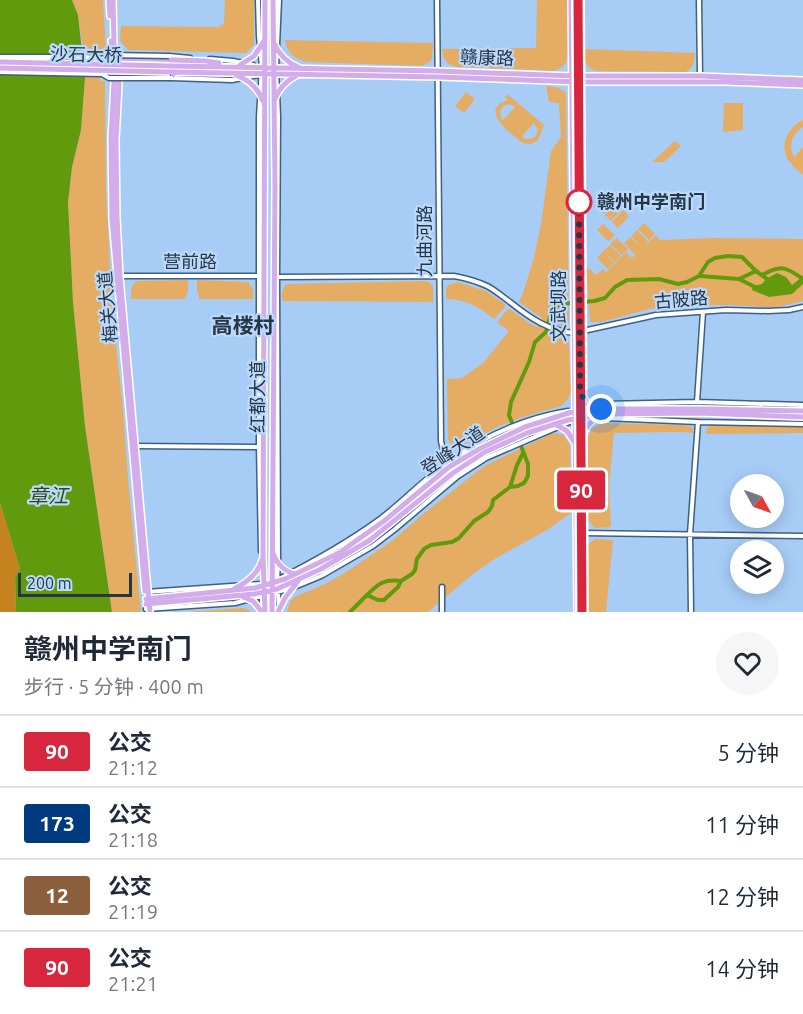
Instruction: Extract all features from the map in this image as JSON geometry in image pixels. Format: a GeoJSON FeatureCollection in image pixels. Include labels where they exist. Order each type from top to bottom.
{"type":"FeatureCollection","features":[{"type":"Feature","properties":{"kind":"main road","name":"梅关大道"},"geometry":{"type":"LineString","coordinates":[[111,0],[116,74],[111,163],[112,219],[134,446]]}},
{"type":"Feature","properties":{"kind":"main road","name":"梅关大道"},"geometry":{"type":"LineString","coordinates":[[111,0],[111,49],[115,58]]}},
{"type":"Feature","properties":{"kind":"main road","name":"红都大道"},"geometry":{"type":"LineString","coordinates":[[263,612],[265,0]]}},
{"type":"Feature","properties":{"kind":"main road","name":"红都大道"},"geometry":{"type":"LineString","coordinates":[[272,612],[275,586],[272,549],[275,184],[273,0]]}},
{"type":"Feature","properties":{"kind":"main road","name":"文武坝路"},"geometry":{"type":"LineString","coordinates":[[571,0],[576,79]]}},
{"type":"Feature","properties":{"kind":"main road","name":"文武坝路"},"geometry":{"type":"LineString","coordinates":[[578,0],[575,396],[578,414]]}},
{"type":"Feature","properties":{"kind":"main road"},"geometry":{"type":"LineString","coordinates":[[115,58],[206,61],[233,66],[252,59],[265,36]]}},
{"type":"Feature","properties":{"kind":"main road"},"geometry":{"type":"LineString","coordinates":[[273,37],[282,57],[304,72],[287,81],[278,92],[274,101],[274,110]]}},
{"type":"Feature","properties":{"kind":"main road"},"geometry":{"type":"LineString","coordinates":[[114,44],[121,53],[132,58]]}},
{"type":"Feature","properties":{"kind":"main road","name":"沙石大桥"},"geometry":{"type":"LineString","coordinates":[[0,62],[170,72]]}},
{"type":"Feature","properties":{"kind":"main road","name":"赣康路"},"geometry":{"type":"LineString","coordinates":[[170,72],[233,66],[263,71]]}},
{"type":"Feature","properties":{"kind":"main road","name":"沙石大桥"},"geometry":{"type":"LineString","coordinates":[[0,70],[170,72]]}},
{"type":"Feature","properties":{"kind":"main road","name":"赣康路"},"geometry":{"type":"LineString","coordinates":[[170,72],[438,74],[803,85]]}},
{"type":"Feature","properties":{"kind":"main road"},"geometry":{"type":"LineString","coordinates":[[116,74],[205,76],[232,73],[254,86],[261,96],[264,112]]}},
{"type":"Feature","properties":{"kind":"main road","name":"梅关大道"},"geometry":{"type":"LineString","coordinates":[[116,74],[119,85],[115,182],[120,276],[148,603]]}},
{"type":"Feature","properties":{"kind":"main road"},"geometry":{"type":"LineString","coordinates":[[119,85],[122,78],[130,74]]}},
{"type":"Feature","properties":{"kind":"main road","name":"赣康路"},"geometry":{"type":"LineString","coordinates":[[576,79],[700,76],[803,80]]}},
{"type":"Feature","properties":{"kind":"main road","name":"文武坝路"},"geometry":{"type":"LineString","coordinates":[[577,332],[580,390],[578,442],[582,612]]}},
{"type":"Feature","properties":{"kind":"main road"},"geometry":{"type":"LineString","coordinates":[[558,425],[578,442],[586,428],[601,412],[584,399],[580,390]]}},
{"type":"Feature","properties":{"kind":"main road"},"geometry":{"type":"LineString","coordinates":[[558,416],[573,403],[575,396]]}},
{"type":"Feature","properties":{"kind":"main road","name":"登峰大道"},"geometry":{"type":"LineString","coordinates":[[148,603],[263,589],[342,558],[370,540],[451,470],[501,441],[558,416],[601,412],[700,409],[803,411]]}},
{"type":"Feature","properties":{"kind":"main road","name":"登峰大道"},"geometry":{"type":"LineString","coordinates":[[601,412],[803,417]]}},
{"type":"Feature","properties":{"kind":"main road","name":"登峰大道"},"geometry":{"type":"LineString","coordinates":[[527,430],[558,425],[578,414]]}},
{"type":"Feature","properties":{"kind":"main road","name":"文武坝路"},"geometry":{"type":"LineString","coordinates":[[577,612],[579,533]]}},
{"type":"Feature","properties":{"kind":"main road"},"geometry":{"type":"LineString","coordinates":[[272,549],[282,568],[296,575],[292,588],[278,611]]}},
{"type":"Feature","properties":{"kind":"main road"},"geometry":{"type":"LineString","coordinates":[[231,594],[252,576],[261,563],[263,555]]}},
{"type":"Feature","properties":{"kind":"main road"},"geometry":{"type":"LineString","coordinates":[[231,594],[249,599],[263,612]]}},
{"type":"Feature","properties":{"kind":"street"},"geometry":{"type":"LineString","coordinates":[[258,0],[263,71],[259,117],[259,447],[263,589]]}},
{"type":"Feature","properties":{"kind":"street"},"geometry":{"type":"LineString","coordinates":[[278,611],[275,586],[278,563],[278,92],[275,71],[279,0]]}},
{"type":"Feature","properties":{"kind":"street","name":"九曲河路"},"geometry":{"type":"LineString","coordinates":[[437,0],[441,441],[451,470]]}},
{"type":"Feature","properties":{"kind":"street"},"geometry":{"type":"LineString","coordinates":[[699,0],[700,76]]}},
{"type":"Feature","properties":{"kind":"street"},"geometry":{"type":"LineString","coordinates":[[0,57],[102,59],[109,55],[169,57],[233,61],[263,71]]}},
{"type":"Feature","properties":{"kind":"street"},"geometry":{"type":"LineString","coordinates":[[170,72],[232,80],[244,79],[263,71]]}},
{"type":"Feature","properties":{"kind":"street","name":"营前路"},"geometry":{"type":"LineString","coordinates":[[120,276],[259,276]]}},
{"type":"Feature","properties":{"kind":"street"},"geometry":{"type":"LineString","coordinates":[[277,277],[439,276]]}},
{"type":"Feature","properties":{"kind":"street","name":"古陂路"},"geometry":{"type":"LineString","coordinates":[[439,276],[462,278],[486,285],[526,314],[549,328],[562,332],[577,332],[657,315],[726,310],[789,310],[803,307]]}},
{"type":"Feature","properties":{"kind":"street"},"geometry":{"type":"LineString","coordinates":[[697,402],[703,312]]}},
{"type":"Feature","properties":{"kind":"street"},"geometry":{"type":"LineString","coordinates":[[578,414],[604,404],[697,402],[803,405]]}},
{"type":"Feature","properties":{"kind":"street"},"geometry":{"type":"LineString","coordinates":[[275,586],[292,588],[321,576],[373,546],[394,530],[478,443],[501,441],[566,411],[593,419],[803,424]]}},
{"type":"Feature","properties":{"kind":"street"},"geometry":{"type":"LineString","coordinates":[[691,612],[690,534],[698,422]]}},
{"type":"Feature","properties":{"kind":"street"},"geometry":{"type":"LineString","coordinates":[[134,446],[259,447]]}},
{"type":"Feature","properties":{"kind":"street"},"geometry":{"type":"LineString","coordinates":[[148,603],[235,603],[249,599],[263,589],[275,586],[296,575],[451,470]]}},
{"type":"Feature","properties":{"kind":"street"},"geometry":{"type":"LineString","coordinates":[[579,533],[803,536]]}},
{"type":"Feature","properties":{"kind":"street"},"geometry":{"type":"LineString","coordinates":[[148,603],[242,585],[263,589]]}},
{"type":"Feature","properties":{"kind":"street"},"geometry":{"type":"LineString","coordinates":[[442,587],[442,612]]}},
{"type":"Feature","properties":{"kind":"shaded area"},"geometry":{"type":"Polygon","coordinates":[[[72,0],[103,0],[106,51],[102,51],[102,56],[84,56],[78,15],[72,0]]]}},
{"type":"Feature","properties":{"kind":"shaded area"},"geometry":{"type":"Polygon","coordinates":[[[225,0],[254,0],[254,45],[246,53],[128,50],[120,41],[121,26],[219,27],[224,23],[225,0]]]}},
{"type":"Feature","properties":{"kind":"shaded area"},"geometry":{"type":"Polygon","coordinates":[[[537,0],[567,0],[568,51],[566,62],[561,68],[554,71],[458,67],[446,61],[442,49],[536,48],[537,0]]]}},
{"type":"Feature","properties":{"kind":"shaded area"},"geometry":{"type":"Polygon","coordinates":[[[285,40],[433,43],[431,61],[422,66],[308,62],[292,55],[285,40]]]}},
{"type":"Feature","properties":{"kind":"shaded area"},"geometry":{"type":"Polygon","coordinates":[[[584,49],[695,53],[692,66],[686,72],[597,71],[586,63],[584,49]]]}},
{"type":"Feature","properties":{"kind":"shaded area"},"geometry":{"type":"Polygon","coordinates":[[[99,76],[101,81],[105,81],[106,188],[112,305],[141,612],[112,612],[85,426],[73,302],[68,202],[72,167],[81,130],[85,77],[99,76]]]}},
{"type":"Feature","properties":{"kind":"shaded area"},"geometry":{"type":"Polygon","coordinates":[[[546,86],[559,88],[566,93],[569,322],[565,327],[555,324],[552,334],[564,337],[569,342],[571,391],[569,398],[561,406],[495,428],[458,448],[448,439],[447,379],[462,378],[483,363],[509,331],[497,322],[508,309],[537,327],[542,318],[519,302],[533,261],[541,224],[551,151],[561,137],[559,103],[549,102],[546,86]]]}},
{"type":"Feature","properties":{"kind":"shaded area"},"geometry":{"type":"Polygon","coordinates":[[[466,92],[475,99],[464,113],[455,106],[466,92]]]}},
{"type":"Feature","properties":{"kind":"shaded area"},"geometry":{"type":"Polygon","coordinates":[[[507,94],[544,125],[539,137],[532,144],[523,143],[499,121],[496,109],[499,104],[508,100],[505,97],[507,94]],[[510,104],[501,110],[500,115],[503,120],[515,107],[510,104]],[[534,123],[522,136],[525,139],[535,137],[538,130],[534,123]]]}},
{"type":"Feature","properties":{"kind":"shaded area"},"geometry":{"type":"Polygon","coordinates":[[[724,103],[743,103],[743,130],[723,132],[724,103]]]}},
{"type":"Feature","properties":{"kind":"shaded area"},"geometry":{"type":"Polygon","coordinates":[[[803,120],[803,127],[796,133],[791,144],[794,157],[803,147],[803,175],[789,161],[784,149],[789,132],[803,120]]]}},
{"type":"Feature","properties":{"kind":"shaded area"},"geometry":{"type":"Polygon","coordinates":[[[675,141],[681,146],[664,162],[652,162],[675,141]]]}},
{"type":"Feature","properties":{"kind":"shaded area"},"geometry":{"type":"Polygon","coordinates":[[[608,196],[615,202],[604,214],[598,208],[608,196]]]}},
{"type":"Feature","properties":{"kind":"shaded area"},"geometry":{"type":"Polygon","coordinates":[[[616,203],[622,209],[611,221],[605,215],[616,203]]]}},
{"type":"Feature","properties":{"kind":"shaded area"},"geometry":{"type":"Polygon","coordinates":[[[623,210],[629,216],[618,228],[612,222],[623,210]]]}},
{"type":"Feature","properties":{"kind":"shaded area"},"geometry":{"type":"Polygon","coordinates":[[[644,223],[655,234],[649,240],[638,229],[644,223]]]}},
{"type":"Feature","properties":{"kind":"shaded area"},"geometry":{"type":"Polygon","coordinates":[[[603,224],[615,235],[608,241],[597,230],[603,224]]]}},
{"type":"Feature","properties":{"kind":"shaded area"},"geometry":{"type":"Polygon","coordinates":[[[637,230],[648,241],[644,246],[656,235],[660,240],[803,239],[803,301],[778,307],[679,306],[649,309],[602,322],[590,322],[586,266],[596,275],[603,269],[606,272],[626,252],[632,258],[635,255],[624,243],[630,237],[642,248],[631,236],[637,230]]]}},
{"type":"Feature","properties":{"kind":"shaded area"},"geometry":{"type":"Polygon","coordinates":[[[617,238],[628,249],[622,255],[610,244],[617,238]]]}},
{"type":"Feature","properties":{"kind":"shaded area"},"geometry":{"type":"Polygon","coordinates":[[[610,245],[621,256],[615,262],[603,251],[610,245]]]}},
{"type":"Feature","properties":{"kind":"shaded area"},"geometry":{"type":"Polygon","coordinates":[[[603,251],[614,263],[608,269],[597,258],[603,251]]]}},
{"type":"Feature","properties":{"kind":"shaded area"},"geometry":{"type":"Polygon","coordinates":[[[188,280],[185,299],[131,299],[131,288],[136,281],[188,280]]]}},
{"type":"Feature","properties":{"kind":"shaded area"},"geometry":{"type":"Polygon","coordinates":[[[197,280],[248,282],[253,289],[253,299],[199,299],[197,280]]]}},
{"type":"Feature","properties":{"kind":"shaded area"},"geometry":{"type":"Polygon","coordinates":[[[425,281],[433,286],[433,302],[282,301],[282,292],[285,285],[289,284],[425,281]]]}},
{"type":"Feature","properties":{"kind":"shaded area"},"geometry":{"type":"Polygon","coordinates":[[[458,282],[486,291],[505,304],[505,307],[494,319],[472,304],[446,299],[448,285],[458,282]]]}},
{"type":"Feature","properties":{"kind":"shaded area"},"geometry":{"type":"Polygon","coordinates":[[[602,423],[684,425],[691,427],[693,433],[614,433],[609,487],[611,527],[595,528],[587,519],[588,438],[591,429],[602,423]]]}},
{"type":"Feature","properties":{"kind":"shaded area"},"geometry":{"type":"Polygon","coordinates":[[[710,425],[803,427],[803,433],[706,434],[710,425]]]}},
{"type":"Feature","properties":{"kind":"shaded area"},"geometry":{"type":"Polygon","coordinates":[[[553,433],[564,435],[570,446],[571,513],[547,530],[496,558],[428,612],[287,612],[294,597],[327,583],[364,560],[393,540],[484,466],[553,433]]]}},
{"type":"Feature","properties":{"kind":"shaded area"},"geometry":{"type":"Polygon","coordinates":[[[0,503],[20,569],[15,577],[16,612],[0,612],[0,503]]]}},
{"type":"Feature","properties":{"kind":"shaded area"},"geometry":{"type":"Polygon","coordinates":[[[595,539],[613,540],[606,612],[587,612],[586,546],[595,539]]]}},
{"type":"Feature","properties":{"kind":"shaded area"},"geometry":{"type":"Polygon","coordinates":[[[243,608],[251,612],[185,612],[243,608]]]}},
{"type":"Feature","properties":{"kind":"water","name":"章江"},"geometry":{"type":"Polygon","coordinates":[[[0,0],[72,0],[78,15],[85,77],[81,130],[72,167],[68,202],[73,302],[85,426],[112,612],[16,612],[15,577],[20,569],[0,503],[0,0]]]}},
{"type":"Feature","properties":{"kind":"water"},"geometry":{"type":"Polygon","coordinates":[[[777,273],[786,277],[792,285],[803,276],[803,284],[792,294],[769,297],[752,290],[753,286],[762,284],[777,273]]]}},
{"type":"Feature","properties":{"kind":"waterway"},"geometry":{"type":"LineString","coordinates":[[350,612],[367,595],[384,600],[401,581],[412,574],[417,559],[424,549],[459,538],[474,521],[488,512],[493,500],[510,487],[524,483],[528,476],[528,464],[509,415],[511,402],[529,362],[535,342],[546,332],[551,313],[560,304],[605,298],[615,287],[627,280],[659,279],[678,284],[687,282],[699,276],[708,262],[715,258],[728,256],[742,257],[770,281]]}},
{"type":"Feature","properties":{"kind":"waterway"},"geometry":{"type":"LineString","coordinates":[[762,275],[783,268],[803,279]]}},
{"type":"Feature","properties":{"kind":"waterway"},"geometry":{"type":"LineString","coordinates":[[700,276],[739,279],[756,271]]}},
{"type":"Feature","properties":{"kind":"waterway"},"geometry":{"type":"LineString","coordinates":[[739,279],[757,288]]}},
{"type":"Feature","properties":{"kind":"waterway"},"geometry":{"type":"LineString","coordinates":[[510,487],[523,453]]}},
{"type":"Feature","properties":{"kind":"waterway"},"geometry":{"type":"LineString","coordinates":[[367,595],[382,583],[401,581]]}},
{"type":"Feature","properties":{"kind":"bus line","name":"90"},"geometry":{"type":"LineString","coordinates":[[578,0],[582,612]]}},
{"type":"Feature","properties":{"kind":"place","name":"赣州中学南门"},"geometry":{"type":"Point","coordinates":[579,202]}},
{"type":"Feature","properties":{"kind":"district","name":"高楼村"},"geometry":{"type":"Point","coordinates":[243,326]}},
{"type":"Feature","properties":{"kind":"route"},"geometry":{"type":"LineString","coordinates":[[579,202],[579,197],[580,390],[588,404],[601,409]]}}]}
